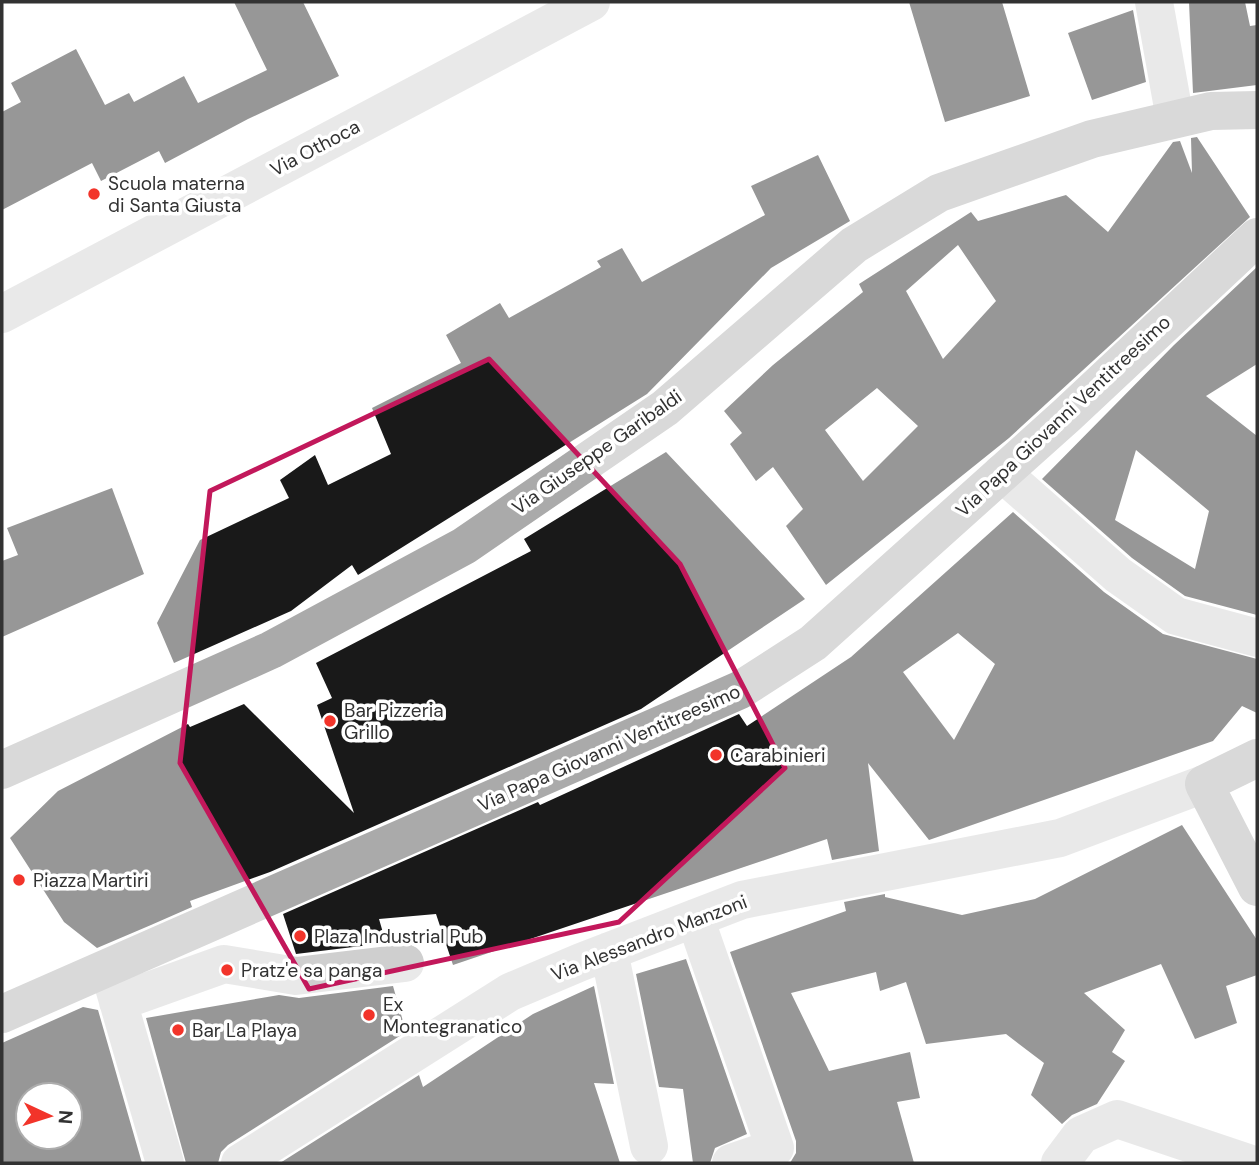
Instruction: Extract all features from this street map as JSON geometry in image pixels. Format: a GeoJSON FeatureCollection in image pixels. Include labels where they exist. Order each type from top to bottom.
{"type":"FeatureCollection","features":[{"type":"Feature","properties":{"kind":"main road","name":"Via Giuseppe Garibaldi"},"geometry":{"type":"LineString","coordinates":[[2,770],[271,650],[464,546],[665,408],[854,246],[939,193],[1092,139],[1211,111],[1257,110]]}},
{"type":"Feature","properties":{"kind":"main road","name":"Via Papa Giovanni Ventitreesimo"},"geometry":{"type":"LineString","coordinates":[[5,1005],[114,985],[740,690],[813,643],[1257,237]]}},
{"type":"Feature","properties":{"kind":"main road","name":"Via Alessandro Manzoni"},"geometry":{"type":"LineString","coordinates":[[1204,784],[1257,758]]}},
{"type":"Feature","properties":{"kind":"main road"},"geometry":{"type":"LineString","coordinates":[[1204,784],[1257,887]]}},
{"type":"Feature","properties":{"kind":"street","name":"Via Othoca"},"geometry":{"type":"LineString","coordinates":[[2,314],[591,2]]}},
{"type":"Feature","properties":{"kind":"street"},"geometry":{"type":"LineString","coordinates":[[1154,2],[1175,118]]}},
{"type":"Feature","properties":{"kind":"street"},"geometry":{"type":"LineString","coordinates":[[1002,473],[1118,575],[1177,617],[1257,638]]}},
{"type":"Feature","properties":{"kind":"street","name":"Via Alessandro Manzoni"},"geometry":{"type":"LineString","coordinates":[[240,1163],[510,992],[609,951],[742,900],[1060,838],[1204,784]]}},
{"type":"Feature","properties":{"kind":"street"},"geometry":{"type":"LineString","coordinates":[[695,918],[775,1148],[731,1163]]}},
{"type":"Feature","properties":{"kind":"street"},"geometry":{"type":"LineString","coordinates":[[609,951],[649,1146]]}},
{"type":"Feature","properties":{"kind":"street"},"geometry":{"type":"LineString","coordinates":[[164,1163],[114,985],[224,964],[296,976],[405,963]]}},
{"type":"Feature","properties":{"kind":"street"},"geometry":{"type":"LineString","coordinates":[[1060,1163],[1081,1135],[1117,1119],[1248,1163]]}},
{"type":"Feature","properties":{"kind":"highlighted area"},"geometry":{"type":"Polygon","coordinates":[[[489,359],[680,564],[785,768],[619,922],[309,989],[180,763],[210,491],[489,359]]]}},
{"type":"Feature","properties":{"kind":"building"},"geometry":{"type":"Polygon","coordinates":[[[234,2],[303,2],[339,76],[248,119],[165,163],[159,151],[101,181],[92,163],[2,210],[2,112],[21,102],[11,83],[76,49],[105,105],[129,93],[134,102],[184,76],[198,103],[267,70],[234,2]]]}},
{"type":"Feature","properties":{"kind":"building"},"geometry":{"type":"Polygon","coordinates":[[[909,2],[1002,2],[1030,96],[945,122],[909,2]]]}},
{"type":"Feature","properties":{"kind":"building"},"geometry":{"type":"Polygon","coordinates":[[[1189,2],[1245,2],[1250,26],[1257,25],[1257,85],[1193,93],[1189,2]]]}},
{"type":"Feature","properties":{"kind":"building"},"geometry":{"type":"Polygon","coordinates":[[[1133,10],[1146,82],[1092,100],[1068,33],[1133,10]]]}},
{"type":"Feature","properties":{"kind":"building"},"geometry":{"type":"Polygon","coordinates":[[[1197,137],[1250,217],[1009,438],[826,585],[786,526],[803,509],[773,467],[756,481],[730,444],[742,433],[724,411],[773,365],[863,292],[859,284],[971,212],[978,221],[1066,195],[1108,232],[1173,142],[1180,141],[1192,173],[1191,138],[1197,137]],[[958,245],[906,291],[943,359],[996,301],[958,245]],[[877,388],[825,430],[863,481],[918,426],[877,388]]]}},
{"type":"Feature","properties":{"kind":"building"},"geometry":{"type":"Polygon","coordinates":[[[818,155],[850,221],[771,268],[647,394],[358,575],[352,565],[291,611],[174,663],[157,623],[200,540],[289,498],[280,480],[315,455],[328,485],[391,454],[372,408],[461,363],[446,335],[500,303],[509,318],[601,267],[597,261],[622,248],[642,282],[765,215],[751,186],[818,155]]]}},
{"type":"Feature","properties":{"kind":"building"},"geometry":{"type":"Polygon","coordinates":[[[1257,267],[1257,364],[1206,396],[1257,436],[1257,615],[1185,596],[1132,558],[1042,479],[1174,345],[1257,267]],[[1136,450],[1115,520],[1195,569],[1209,511],[1136,450]]]}},
{"type":"Feature","properties":{"kind":"building"},"geometry":{"type":"Polygon","coordinates":[[[666,452],[805,599],[641,709],[270,872],[190,901],[192,907],[151,925],[97,948],[64,922],[10,838],[58,791],[188,724],[190,727],[244,704],[354,813],[317,705],[332,698],[316,663],[531,551],[524,539],[666,452]]]}},
{"type":"Feature","properties":{"kind":"building"},"geometry":{"type":"Polygon","coordinates":[[[112,488],[144,574],[2,637],[2,561],[18,555],[7,528],[112,488]]]}},
{"type":"Feature","properties":{"kind":"building"},"geometry":{"type":"Polygon","coordinates":[[[1013,512],[1104,592],[1163,634],[1257,659],[1257,713],[1242,706],[1213,741],[929,840],[868,763],[879,851],[832,860],[827,839],[453,965],[436,914],[379,919],[386,943],[296,954],[283,914],[538,802],[540,805],[739,714],[747,726],[851,657],[1013,512]],[[958,633],[903,672],[954,740],[995,664],[958,633]]]}},
{"type":"Feature","properties":{"kind":"building"},"geometry":{"type":"Polygon","coordinates":[[[1182,825],[1257,940],[1257,975],[1226,986],[1237,1023],[1195,1039],[1161,964],[1084,993],[1125,1030],[1112,1052],[1125,1061],[1097,1104],[1072,1115],[1062,1124],[1031,1095],[1044,1063],[1006,1034],[926,1044],[906,982],[880,991],[876,972],[791,993],[829,1071],[910,1052],[920,1098],[897,1102],[914,1163],[790,1163],[796,1153],[796,1141],[730,952],[846,911],[844,902],[885,894],[885,897],[962,915],[1035,899],[1182,825]]]}},
{"type":"Feature","properties":{"kind":"building"},"geometry":{"type":"Polygon","coordinates":[[[686,959],[747,1134],[715,1148],[710,1163],[693,1163],[683,1089],[659,1087],[636,974],[686,959]]]}},
{"type":"Feature","properties":{"kind":"building"},"geometry":{"type":"Polygon","coordinates":[[[393,986],[406,1032],[228,1145],[221,1152],[218,1163],[186,1163],[146,1018],[279,995],[299,998],[393,986]]]}},
{"type":"Feature","properties":{"kind":"building"},"geometry":{"type":"Polygon","coordinates":[[[594,986],[614,1084],[594,1083],[620,1163],[280,1163],[419,1075],[423,1087],[533,1014],[594,986]]]}},
{"type":"Feature","properties":{"kind":"building"},"geometry":{"type":"Polygon","coordinates":[[[83,1007],[98,1010],[142,1163],[2,1163],[2,1043],[83,1007]]]}},
{"type":"Feature","properties":{"kind":"place","name":"Scuola materna di Santa Giusta"},"geometry":{"type":"Point","coordinates":[94,194]}},
{"type":"Feature","properties":{"kind":"place","name":"Bar Pizzeria Grillo"},"geometry":{"type":"Point","coordinates":[330,721]}},
{"type":"Feature","properties":{"kind":"place","name":"Carabinieri"},"geometry":{"type":"Point","coordinates":[716,755]}},
{"type":"Feature","properties":{"kind":"place","name":"Piazza Martiri"},"geometry":{"type":"Point","coordinates":[19,880]}},
{"type":"Feature","properties":{"kind":"place","name":"Plaza Industrial Pub"},"geometry":{"type":"Point","coordinates":[300,936]}},
{"type":"Feature","properties":{"kind":"place","name":"Pratz'e sa panga"},"geometry":{"type":"Point","coordinates":[227,970]}},
{"type":"Feature","properties":{"kind":"place","name":"Ex Montegranatico"},"geometry":{"type":"Point","coordinates":[369,1015]}},
{"type":"Feature","properties":{"kind":"place","name":"Bar La Playa"},"geometry":{"type":"Point","coordinates":[178,1030]}}]}
